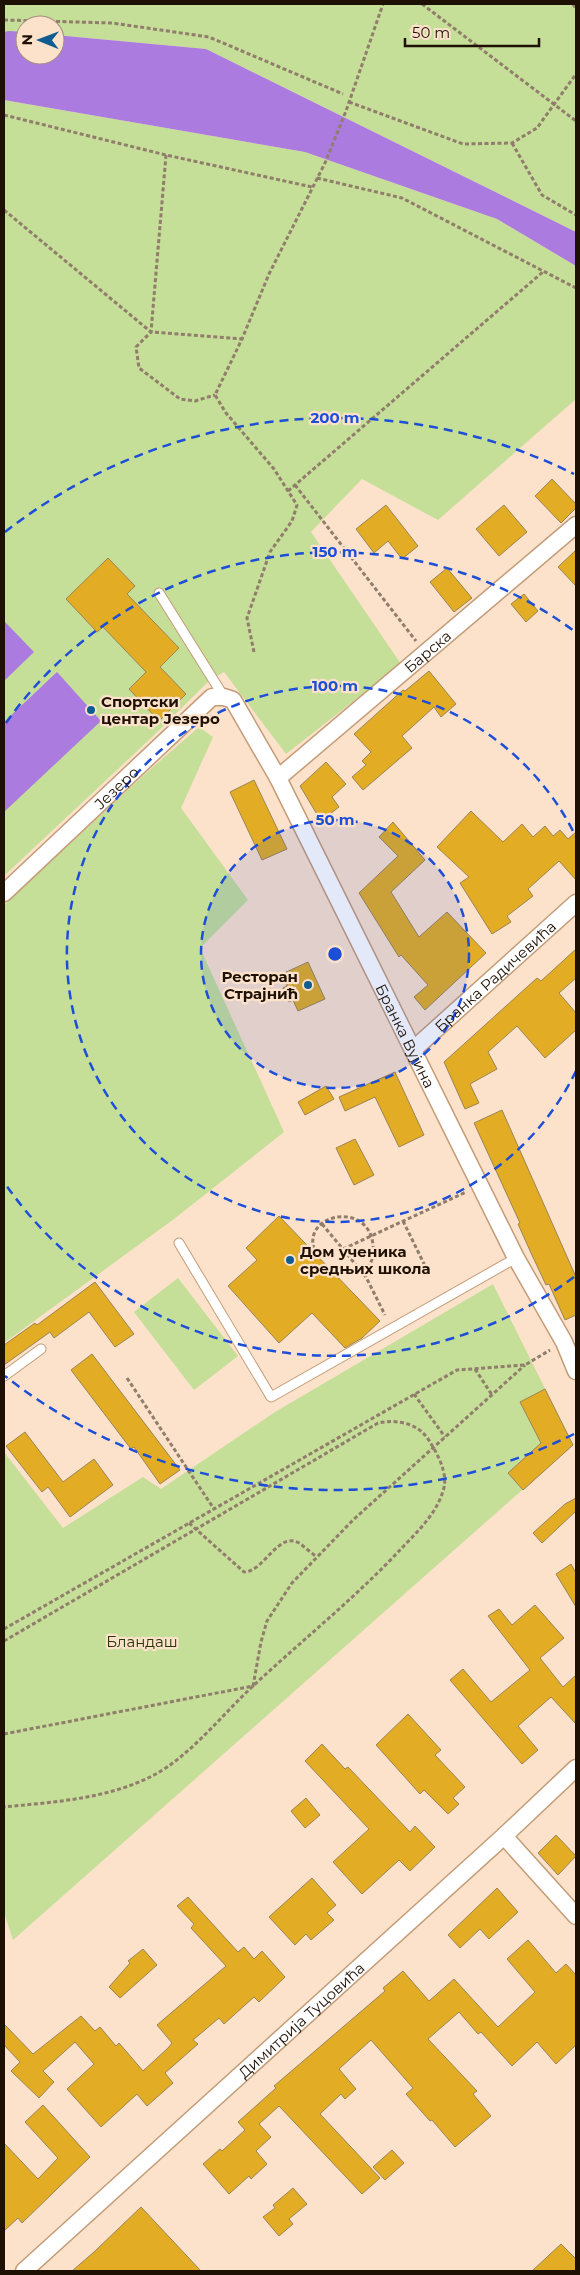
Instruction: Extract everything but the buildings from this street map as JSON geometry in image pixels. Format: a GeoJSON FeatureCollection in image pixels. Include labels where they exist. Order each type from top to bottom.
{"type":"FeatureCollection","features":[{"type":"Feature","properties":{"kind":"street","name":"Барска"},"geometry":{"type":"LineString","coordinates":[[278,778],[576,525]]}},
{"type":"Feature","properties":{"kind":"street","name":"Језеро"},"geometry":{"type":"LineString","coordinates":[[4,893],[212,697],[228,699]]}},
{"type":"Feature","properties":{"kind":"street","name":"Бранка Вујина"},"geometry":{"type":"LineString","coordinates":[[228,699],[278,778],[414,1048],[516,1258],[564,1342],[576,1371]]}},
{"type":"Feature","properties":{"kind":"street","name":"Бранка Радичевића"},"geometry":{"type":"LineString","coordinates":[[414,1048],[576,903]]}},
{"type":"Feature","properties":{"kind":"street","name":"Димитрија Туцовића"},"geometry":{"type":"LineString","coordinates":[[24,2271],[504,1836],[576,1768]]}},
{"type":"Feature","properties":{"kind":"street"},"geometry":{"type":"LineString","coordinates":[[504,1836],[576,1916]]}},
{"type":"Feature","properties":{"kind":"lane"},"geometry":{"type":"LineString","coordinates":[[159,593],[228,699]]}},
{"type":"Feature","properties":{"kind":"lane"},"geometry":{"type":"LineString","coordinates":[[179,1243],[272,1398],[516,1258]]}},
{"type":"Feature","properties":{"kind":"lane"},"geometry":{"type":"LineString","coordinates":[[4,1376],[41,1349]]}},
{"type":"Feature","properties":{"kind":"path"},"geometry":{"type":"LineString","coordinates":[[166,155],[152,332],[136,348],[139,368],[180,399],[195,401],[215,395],[269,274],[318,178],[346,111],[383,4]]}},
{"type":"Feature","properties":{"kind":"path"},"geometry":{"type":"LineString","coordinates":[[422,4],[576,121]]}},
{"type":"Feature","properties":{"kind":"path"},"geometry":{"type":"LineString","coordinates":[[573,4],[576,9]]}},
{"type":"Feature","properties":{"kind":"path"},"geometry":{"type":"LineString","coordinates":[[4,20],[112,22],[209,37],[343,94]]}},
{"type":"Feature","properties":{"kind":"path"},"geometry":{"type":"LineString","coordinates":[[349,102],[463,144],[512,144],[537,128],[555,106],[576,74]]}},
{"type":"Feature","properties":{"kind":"path"},"geometry":{"type":"LineString","coordinates":[[4,115],[166,155],[312,187]]}},
{"type":"Feature","properties":{"kind":"path"},"geometry":{"type":"LineString","coordinates":[[512,144],[542,195],[576,215]]}},
{"type":"Feature","properties":{"kind":"path"},"geometry":{"type":"LineString","coordinates":[[318,178],[402,198],[576,288]]}},
{"type":"Feature","properties":{"kind":"path"},"geometry":{"type":"LineString","coordinates":[[4,210],[152,332],[242,338]]}},
{"type":"Feature","properties":{"kind":"path"},"geometry":{"type":"LineString","coordinates":[[288,491],[544,272]]}},
{"type":"Feature","properties":{"kind":"path"},"geometry":{"type":"LineString","coordinates":[[215,395],[226,413],[274,469],[297,505],[292,521],[270,552],[248,618],[254,652]]}},
{"type":"Feature","properties":{"kind":"path"},"geometry":{"type":"LineString","coordinates":[[295,485],[425,653]]}},
{"type":"Feature","properties":{"kind":"path"},"geometry":{"type":"LineString","coordinates":[[344,1249],[480,1185]]}},
{"type":"Feature","properties":{"kind":"path"},"geometry":{"type":"LineString","coordinates":[[314,1249],[314,1235],[322,1224],[335,1217],[351,1217],[360,1221],[367,1228],[371,1236],[373,1258],[363,1272]]}},
{"type":"Feature","properties":{"kind":"path"},"geometry":{"type":"LineString","coordinates":[[403,1221],[429,1274]]}},
{"type":"Feature","properties":{"kind":"path"},"geometry":{"type":"LineString","coordinates":[[322,1224],[363,1272],[385,1315]]}},
{"type":"Feature","properties":{"kind":"path"},"geometry":{"type":"LineString","coordinates":[[253,1686],[267,1621],[292,1584],[353,1520],[525,1365],[564,1342]]}},
{"type":"Feature","properties":{"kind":"path"},"geometry":{"type":"LineString","coordinates":[[4,1629],[457,1370],[525,1365]]}},
{"type":"Feature","properties":{"kind":"path"},"geometry":{"type":"LineString","coordinates":[[475,1369],[492,1395]]}},
{"type":"Feature","properties":{"kind":"path"},"geometry":{"type":"LineString","coordinates":[[127,1378],[214,1508]]}},
{"type":"Feature","properties":{"kind":"path"},"geometry":{"type":"LineString","coordinates":[[414,1394],[445,1437]]}},
{"type":"Feature","properties":{"kind":"path"},"geometry":{"type":"LineString","coordinates":[[4,1641],[378,1423],[395,1420],[412,1425],[426,1435],[442,1460],[444,1490],[421,1528],[343,1607],[253,1686],[185,1752],[155,1774],[115,1791],[4,1807]]}},
{"type":"Feature","properties":{"kind":"path"},"geometry":{"type":"LineString","coordinates":[[189,1522],[244,1572],[256,1569],[279,1546],[290,1541],[299,1543],[317,1557]]}},
{"type":"Feature","properties":{"kind":"path"},"geometry":{"type":"LineString","coordinates":[[4,1734],[253,1686]]}},
{"type":"Feature","properties":{"kind":"green space"},"geometry":{"type":"Polygon","coordinates":[[[4,4],[576,4],[576,232],[206,49],[65,36],[65,15],[15,15],[15,32],[4,32],[4,4]]]}},
{"type":"Feature","properties":{"kind":"green space"},"geometry":{"type":"Polygon","coordinates":[[[4,100],[305,152],[497,219],[576,266],[576,399],[438,520],[362,479],[311,532],[401,664],[286,754],[224,672],[208,682],[4,876],[4,100]]]}},
{"type":"Feature","properties":{"kind":"green space"},"geometry":{"type":"Polygon","coordinates":[[[199,727],[213,737],[181,808],[248,900],[200,948],[284,1132],[174,1219],[4,1343],[4,905],[145,774],[199,727]]]}},
{"type":"Feature","properties":{"kind":"green space"},"geometry":{"type":"Polygon","coordinates":[[[178,1278],[238,1356],[194,1390],[134,1312],[178,1278]]]}},
{"type":"Feature","properties":{"kind":"green space","name":"Бландаш"},"geometry":{"type":"Polygon","coordinates":[[[493,1284],[573,1445],[13,1940],[4,1912],[4,1452],[63,1528],[143,1477],[161,1489],[275,1412],[493,1284]]]}},
{"type":"Feature","properties":{"kind":"shaded area"},"geometry":{"type":"Polygon","coordinates":[[[15,31],[15,65],[65,65],[65,36],[206,49],[576,232],[576,266],[497,219],[305,152],[4,100],[4,32],[15,31]]]}},
{"type":"Feature","properties":{"kind":"shaded area"},"geometry":{"type":"Polygon","coordinates":[[[4,623],[34,652],[4,681],[4,623]]]}},
{"type":"Feature","properties":{"kind":"shaded area"},"geometry":{"type":"Polygon","coordinates":[[[57,672],[101,721],[4,812],[4,722],[57,672]]]}},
{"type":"Feature","properties":{"kind":"place","name":"Спортски центар Језеро"},"geometry":{"type":"Point","coordinates":[91,710]}},
{"type":"Feature","properties":{"kind":"place","name":"Ресторан Страјнић"},"geometry":{"type":"Point","coordinates":[308,985]}},
{"type":"Feature","properties":{"kind":"place","name":"Дом ученика средњих школа"},"geometry":{"type":"Point","coordinates":[290,1260]}}]}
